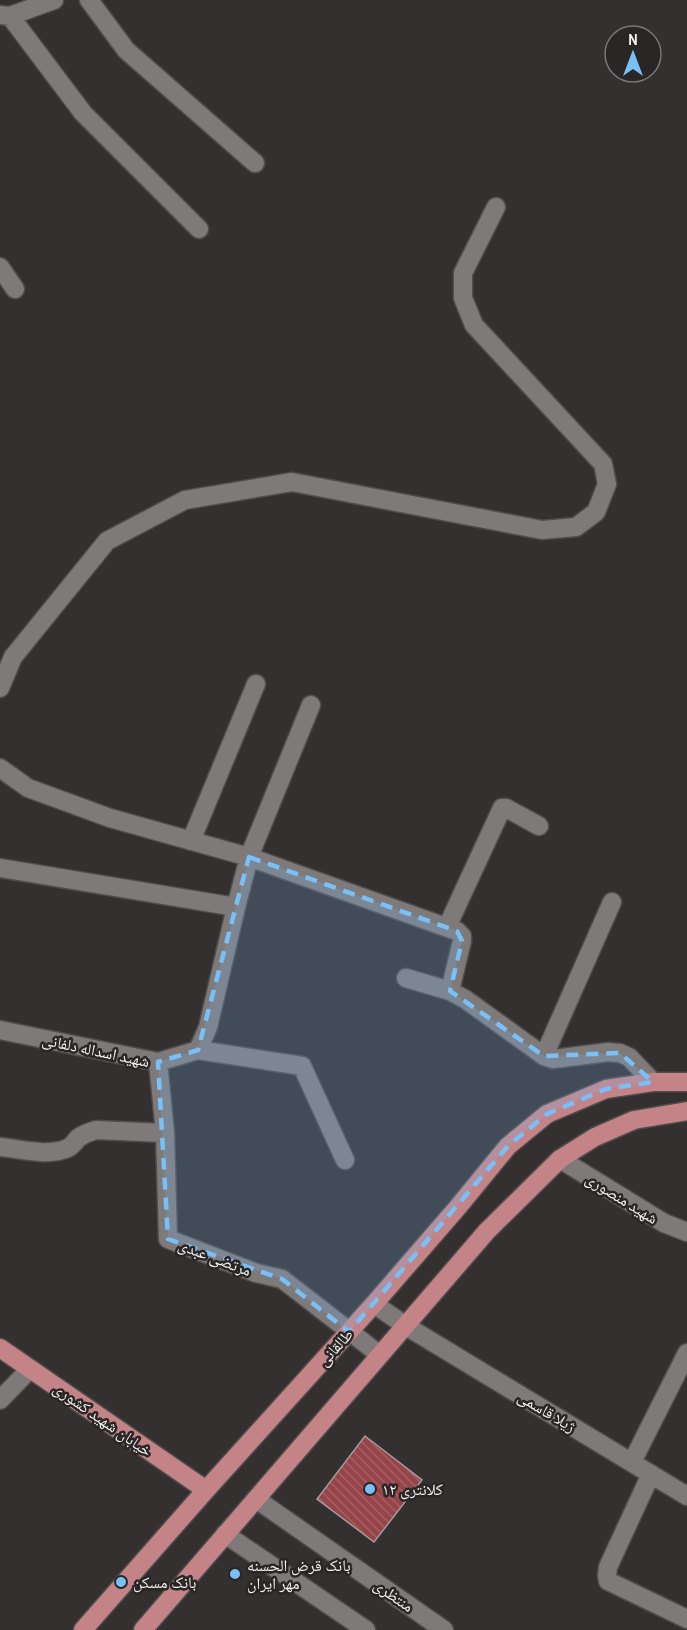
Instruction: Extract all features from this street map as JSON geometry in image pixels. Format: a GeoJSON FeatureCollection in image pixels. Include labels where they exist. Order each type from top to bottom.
{"type":"FeatureCollection","features":[{"type":"Feature","properties":{"kind":"main road","name":"طالقانی"},"geometry":{"type":"LineString","coordinates":[[83,1630],[374,1304],[508,1146],[547,1114],[606,1089],[653,1082],[687,1082]]}},
{"type":"Feature","properties":{"kind":"main road"},"geometry":{"type":"LineString","coordinates":[[143,1630],[487,1231],[560,1159],[595,1137],[634,1120],[687,1111]]}},
{"type":"Feature","properties":{"kind":"main road","name":"خیابان شهید کشوری"},"geometry":{"type":"LineString","coordinates":[[0,1348],[206,1490]]}},
{"type":"Feature","properties":{"kind":"street"},"geometry":{"type":"LineString","coordinates":[[54,0],[5,16],[83,113],[199,229]]}},
{"type":"Feature","properties":{"kind":"street"},"geometry":{"type":"LineString","coordinates":[[89,0],[126,50],[255,163]]}},
{"type":"Feature","properties":{"kind":"street"},"geometry":{"type":"LineString","coordinates":[[0,688],[13,657],[107,541],[184,500],[292,482],[542,530],[576,527],[596,512],[607,484],[603,464],[474,325],[463,298],[463,273],[496,207]]}},
{"type":"Feature","properties":{"kind":"street"},"geometry":{"type":"LineString","coordinates":[[0,267],[15,289]]}},
{"type":"Feature","properties":{"kind":"street"},"geometry":{"type":"LineString","coordinates":[[190,841],[256,684]]}},
{"type":"Feature","properties":{"kind":"street"},"geometry":{"type":"LineString","coordinates":[[198,1050],[208,1028],[249,856],[311,705]]}},
{"type":"Feature","properties":{"kind":"street"},"geometry":{"type":"LineString","coordinates":[[0,768],[28,788],[110,818],[249,856],[457,931],[462,936],[450,992]]}},
{"type":"Feature","properties":{"kind":"street"},"geometry":{"type":"LineString","coordinates":[[447,927],[502,808],[539,826]]}},
{"type":"Feature","properties":{"kind":"street"},"geometry":{"type":"LineString","coordinates":[[0,868],[236,907]]}},
{"type":"Feature","properties":{"kind":"street"},"geometry":{"type":"LineString","coordinates":[[544,1056],[612,902]]}},
{"type":"Feature","properties":{"kind":"street"},"geometry":{"type":"LineString","coordinates":[[406,978],[465,999],[544,1056],[553,1059],[608,1052],[620,1053],[629,1057],[653,1082]]}},
{"type":"Feature","properties":{"kind":"street","name":"شهید اسداله دلفانی"},"geometry":{"type":"LineString","coordinates":[[0,1030],[158,1062],[198,1050],[302,1066],[345,1160]]}},
{"type":"Feature","properties":{"kind":"street","name":"مرتضی عبدی"},"geometry":{"type":"LineString","coordinates":[[158,1062],[165,1133],[168,1239],[256,1273],[282,1279],[349,1332]]}},
{"type":"Feature","properties":{"kind":"street"},"geometry":{"type":"LineString","coordinates":[[0,1147],[48,1152],[70,1147],[79,1137],[96,1130],[165,1133]]}},
{"type":"Feature","properties":{"kind":"street","name":"شهید منصوری"},"geometry":{"type":"LineString","coordinates":[[560,1159],[664,1223],[687,1232]]}},
{"type":"Feature","properties":{"kind":"street","name":"ژیلا قاسمی"},"geometry":{"type":"LineString","coordinates":[[374,1304],[406,1326],[687,1496]]}},
{"type":"Feature","properties":{"kind":"street"},"geometry":{"type":"LineString","coordinates":[[349,1332],[380,1355]]}},
{"type":"Feature","properties":{"kind":"street"},"geometry":{"type":"LineString","coordinates":[[632,1462],[682,1374],[687,1353]]}},
{"type":"Feature","properties":{"kind":"street"},"geometry":{"type":"LineString","coordinates":[[0,1401],[30,1369]]}},
{"type":"Feature","properties":{"kind":"street"},"geometry":{"type":"LineString","coordinates":[[651,1474],[608,1567],[606,1576],[608,1581],[687,1619]]}},
{"type":"Feature","properties":{"kind":"street","name":"منتظری"},"geometry":{"type":"LineString","coordinates":[[256,1499],[444,1630]]}},
{"type":"Feature","properties":{"kind":"street"},"geometry":{"type":"LineString","coordinates":[[225,1534],[366,1630]]}},
{"type":"Feature","properties":{"kind":"highlighted area"},"geometry":{"type":"Polygon","coordinates":[[[249,857],[457,931],[462,941],[450,991],[544,1056],[620,1053],[653,1082],[606,1089],[547,1114],[508,1146],[349,1332],[282,1279],[168,1239],[158,1062],[198,1050],[249,857]]]}},
{"type":"Feature","properties":{"kind":"building","name":"کلانتری ۱۲"},"geometry":{"type":"Polygon","coordinates":[[[365,1436],[422,1480],[374,1542],[317,1499],[365,1436]]]}},
{"type":"Feature","properties":{"kind":"place","name":"کلانتری ۱۲"},"geometry":{"type":"Point","coordinates":[370,1489]}},
{"type":"Feature","properties":{"kind":"place","name":"بانک قرض الحسنه مهر ایران"},"geometry":{"type":"Point","coordinates":[235,1574]}},
{"type":"Feature","properties":{"kind":"place","name":"بانک مسکن"},"geometry":{"type":"Point","coordinates":[121,1582]}}]}
